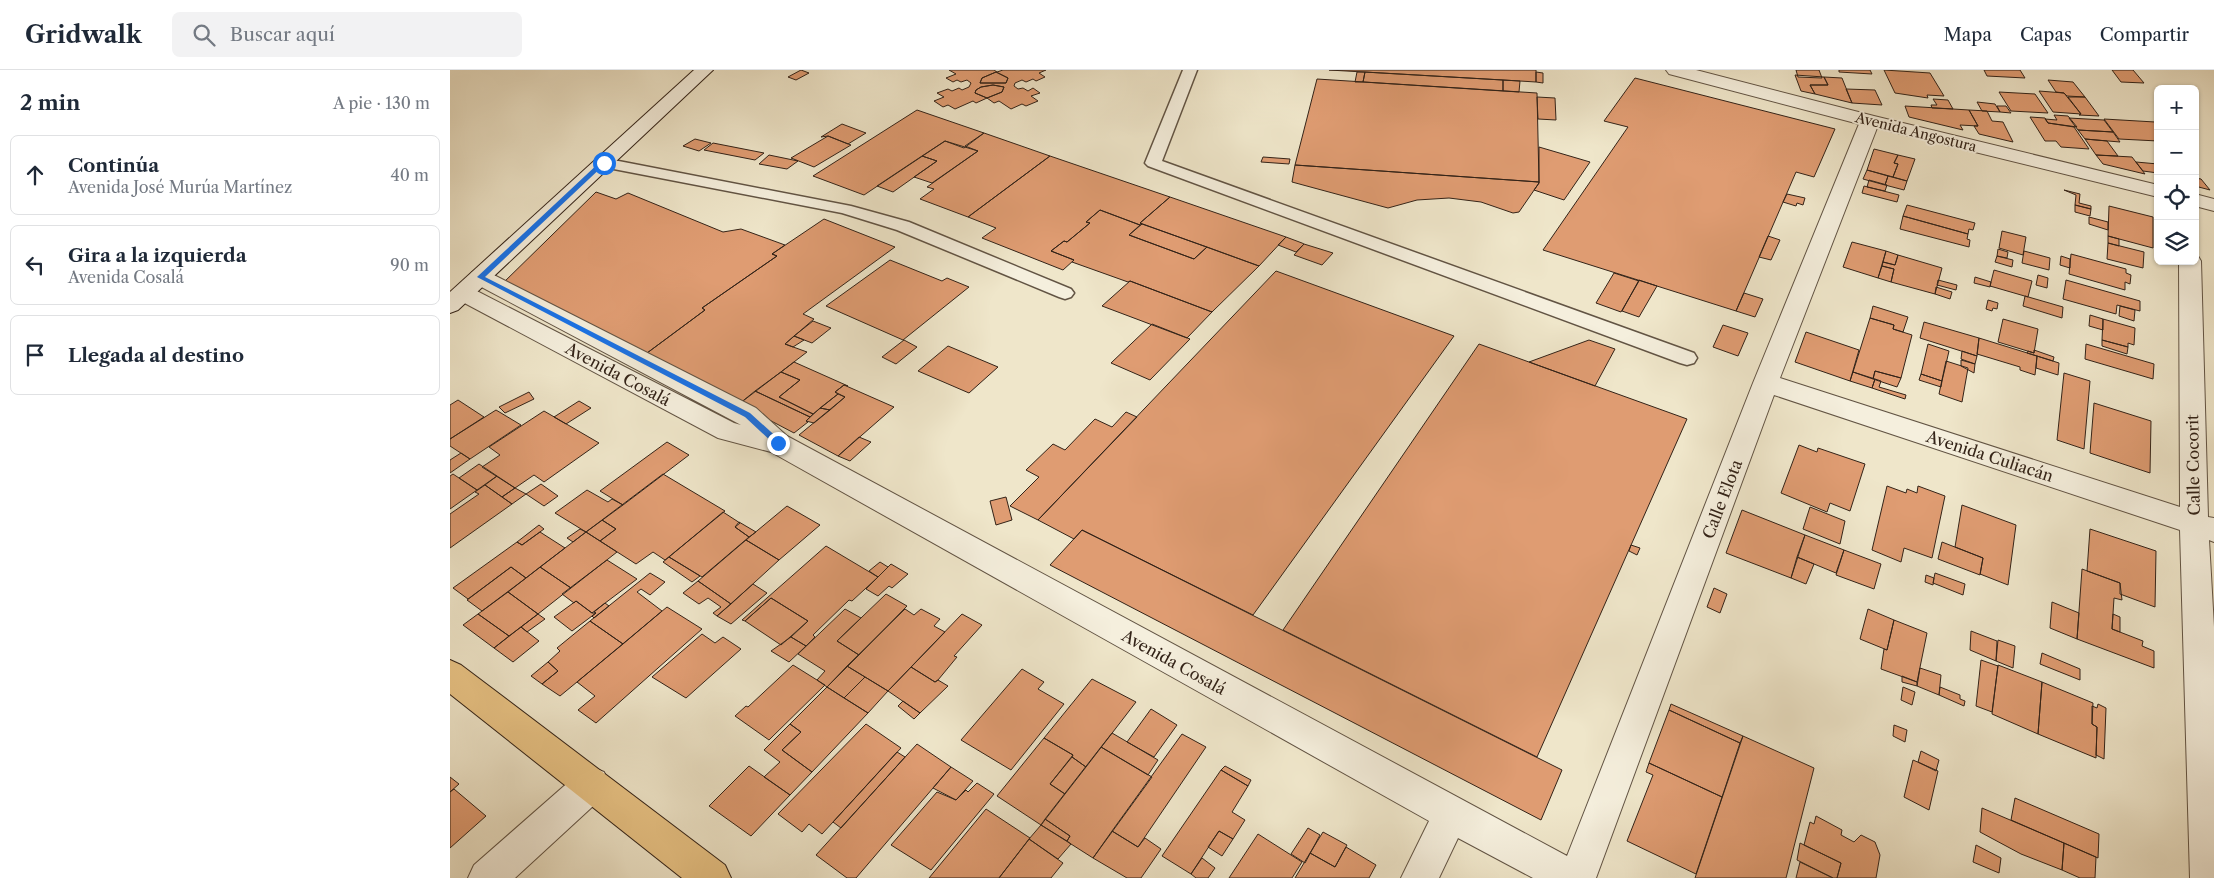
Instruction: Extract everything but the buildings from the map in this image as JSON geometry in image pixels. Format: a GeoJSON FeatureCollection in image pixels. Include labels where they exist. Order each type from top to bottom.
{"type":"FeatureCollection","features":[{"type":"Feature","properties":{"kind":"main road"},"geometry":{"type":"LineString","coordinates":[[450,675],[712,878]]}},
{"type":"Feature","properties":{"kind":"street"},"geometry":{"type":"LineString","coordinates":[[464,292],[704,70]]}},
{"type":"Feature","properties":{"kind":"street","name":"Avenida Angostura"},"geometry":{"type":"LineString","coordinates":[[1675,70],[1870,121],[2154,190]]}},
{"type":"Feature","properties":{"kind":"street","name":"Calle Elota"},"geometry":{"type":"LineString","coordinates":[[1577,878],[1766,383],[1870,121]]}},
{"type":"Feature","properties":{"kind":"street"},"geometry":{"type":"LineString","coordinates":[[2199,201],[2214,205]]}},
{"type":"Feature","properties":{"kind":"street","name":"Calle Cocorit"},"geometry":{"type":"LineString","coordinates":[[2190,265],[2204,526],[2209,878]]}},
{"type":"Feature","properties":{"kind":"street","name":"Avenida Cosalá"},"geometry":{"type":"LineString","coordinates":[[464,292],[728,431],[778,443],[1570,878]]}},
{"type":"Feature","properties":{"kind":"street","name":"Avenida Culiacán"},"geometry":{"type":"LineString","coordinates":[[1766,383],[2204,526]]}},
{"type":"Feature","properties":{"kind":"street"},"geometry":{"type":"LineString","coordinates":[[487,878],[592,784]]}},
{"type":"Feature","properties":{"kind":"street"},"geometry":{"type":"LineString","coordinates":[[1420,878],[1451,814]]}},
{"type":"Feature","properties":{"kind":"lane"},"geometry":{"type":"LineString","coordinates":[[1190,70],[1153,163],[1687,358]]}},
{"type":"Feature","properties":{"kind":"lane"},"geometry":{"type":"LineString","coordinates":[[604,163],[845,209],[903,226],[1065,293]]}},
{"type":"Feature","properties":{"kind":"route"},"geometry":{"type":"LineString","coordinates":[[604,163],[480,277],[747,415],[778,443]]}}]}
